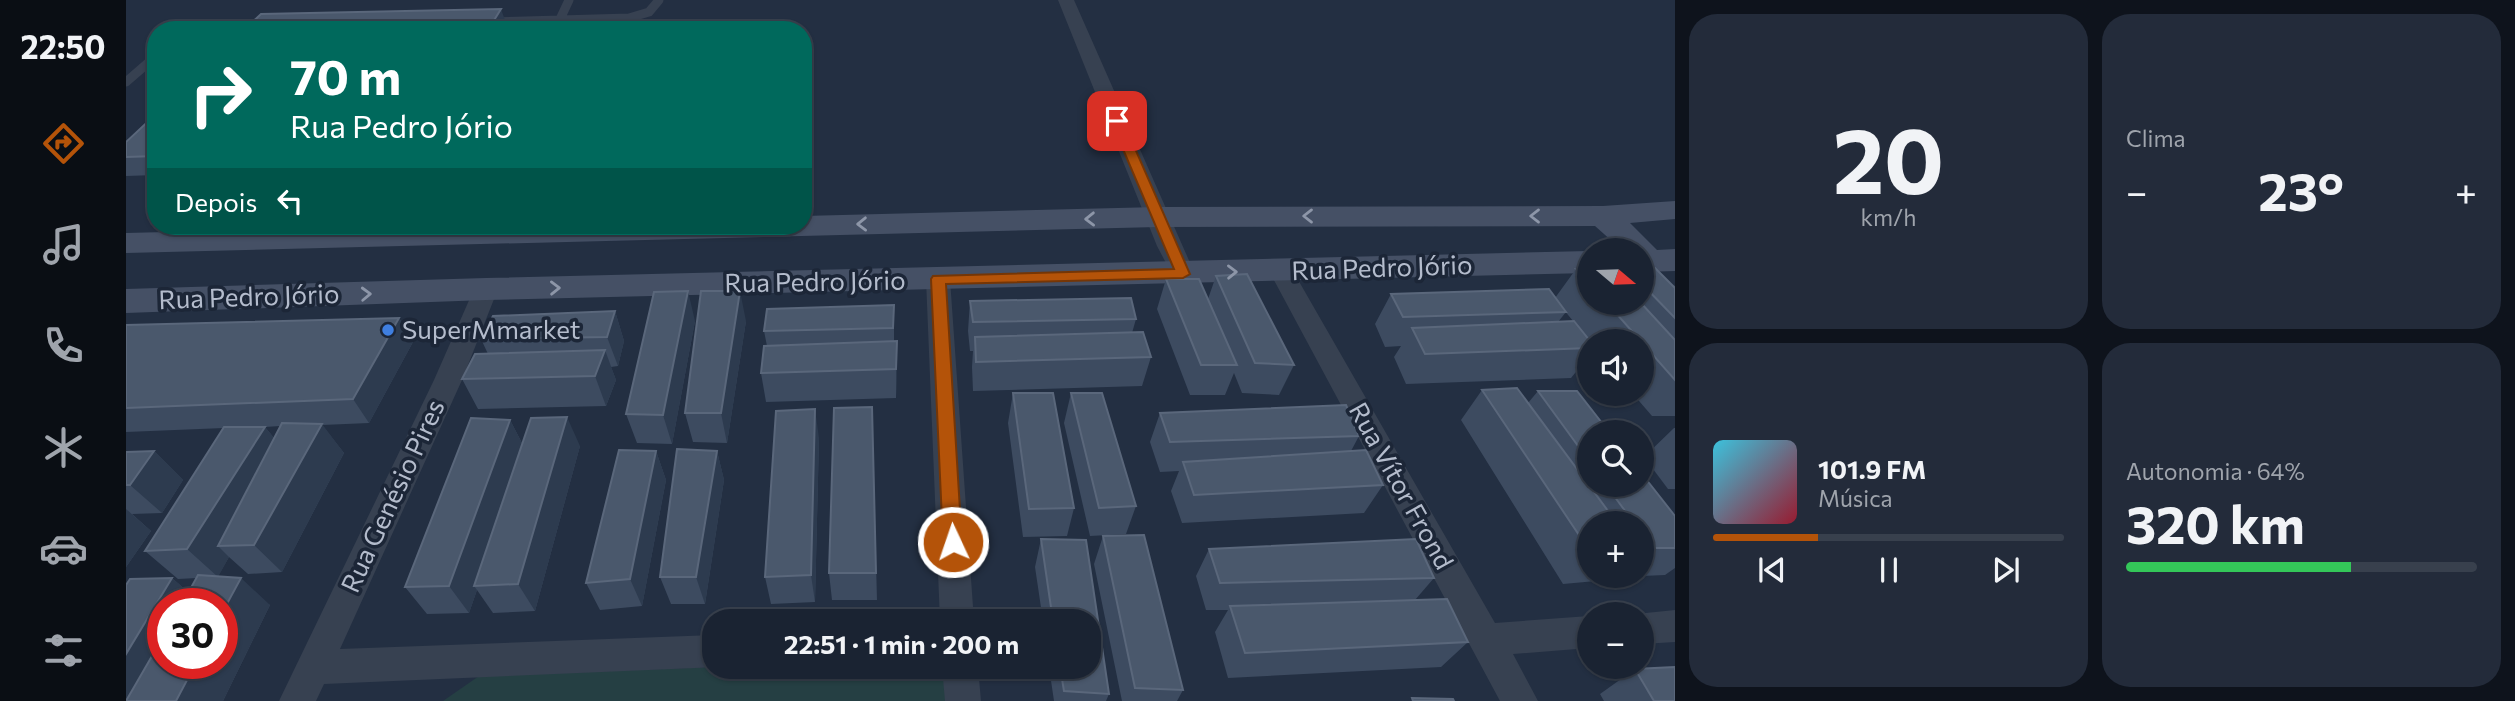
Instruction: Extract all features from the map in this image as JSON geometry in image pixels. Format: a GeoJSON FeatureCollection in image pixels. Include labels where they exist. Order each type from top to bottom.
{"type":"FeatureCollection","features":[{"type":"Feature","properties":{"kind":"main road","name":"Rua Pedro Jório"},"geometry":{"type":"LineString","coordinates":[[812,226],[1158,217],[1603,216],[1675,210]]}},
{"type":"Feature","properties":{"kind":"main road"},"geometry":{"type":"LineString","coordinates":[[1603,216],[1629,238]]}},
{"type":"Feature","properties":{"kind":"main road","name":"Rua Pedro Jório"},"geometry":{"type":"LineString","coordinates":[[126,243],[446,235]]}},
{"type":"Feature","properties":{"kind":"main road"},"geometry":{"type":"LineString","coordinates":[[665,286],[684,235]]}},
{"type":"Feature","properties":{"kind":"main road","name":"Rua Pedro Jório"},"geometry":{"type":"LineString","coordinates":[[126,301],[486,289],[1577,262]]}},
{"type":"Feature","properties":{"kind":"street"},"geometry":{"type":"LineString","coordinates":[[1066,0],[1183,274]]}},
{"type":"Feature","properties":{"kind":"street","name":"Rua Vítor Frond"},"geometry":{"type":"LineString","coordinates":[[1281,271],[1520,701]]}},
{"type":"Feature","properties":{"kind":"street"},"geometry":{"type":"LineString","coordinates":[[938,279],[956,609]]}},
{"type":"Feature","properties":{"kind":"street","name":"Rua Genésio Pires"},"geometry":{"type":"LineString","coordinates":[[297,701],[448,380],[486,289]]}},
{"type":"Feature","properties":{"kind":"street"},"geometry":{"type":"LineString","coordinates":[[1654,627],[1675,626]]}},
{"type":"Feature","properties":{"kind":"street"},"geometry":{"type":"LineString","coordinates":[[1486,640],[1577,633]]}},
{"type":"Feature","properties":{"kind":"street"},"geometry":{"type":"LineString","coordinates":[[312,667],[702,652]]}},
{"type":"Feature","properties":{"kind":"street"},"geometry":{"type":"LineString","coordinates":[[961,679],[963,701]]}},
{"type":"Feature","properties":{"kind":"lane"},"geometry":{"type":"LineString","coordinates":[[560,19],[569,0]]}},
{"type":"Feature","properties":{"kind":"lane"},"geometry":{"type":"LineString","coordinates":[[505,21],[629,18],[649,12],[659,0]]}},
{"type":"Feature","properties":{"kind":"lane"},"geometry":{"type":"LineString","coordinates":[[126,82],[147,64]]}},
{"type":"Feature","properties":{"kind":"green space"},"geometry":{"type":"Polygon","coordinates":[[[702,667],[702,679],[951,679],[954,701],[443,701],[479,676],[702,667]]]}},
{"type":"Feature","properties":{"kind":"building"},"geometry":{"type":"Polygon","coordinates":[[[501,9],[494,21],[254,21],[261,14],[501,9]]]}},
{"type":"Feature","properties":{"kind":"building"},"geometry":{"type":"Polygon","coordinates":[[[147,122],[147,156],[126,157],[126,142],[147,122]]]}},
{"type":"Feature","properties":{"kind":"building"},"geometry":{"type":"Polygon","coordinates":[[[1654,268],[1675,288],[1675,318],[1654,296],[1654,268]]]}},
{"type":"Feature","properties":{"kind":"building"},"geometry":{"type":"Polygon","coordinates":[[[1247,274],[1294,365],[1255,363],[1216,276],[1247,274]]]}},
{"type":"Feature","properties":{"kind":"building"},"geometry":{"type":"Polygon","coordinates":[[[1166,279],[1199,279],[1237,365],[1201,365],[1166,279]]]}},
{"type":"Feature","properties":{"kind":"building"},"geometry":{"type":"Polygon","coordinates":[[[1549,289],[1566,312],[1403,317],[1391,294],[1549,289]]]}},
{"type":"Feature","properties":{"kind":"building"},"geometry":{"type":"Polygon","coordinates":[[[688,291],[663,415],[626,414],[654,292],[688,291]]]}},
{"type":"Feature","properties":{"kind":"building"},"geometry":{"type":"Polygon","coordinates":[[[701,291],[740,291],[721,413],[685,413],[701,291]]]}},
{"type":"Feature","properties":{"kind":"building"},"geometry":{"type":"Polygon","coordinates":[[[1131,298],[1136,319],[973,322],[970,301],[1131,298]]]}},
{"type":"Feature","properties":{"kind":"building"},"geometry":{"type":"Polygon","coordinates":[[[894,305],[893,328],[764,331],[767,309],[894,305]]]}},
{"type":"Feature","properties":{"kind":"building"},"geometry":{"type":"Polygon","coordinates":[[[615,311],[607,337],[481,339],[493,316],[615,311]]]}},
{"type":"Feature","properties":{"kind":"building"},"geometry":{"type":"Polygon","coordinates":[[[1618,315],[1652,315],[1675,340],[1675,380],[1654,356],[1654,329],[1630,329],[1618,315]]]}},
{"type":"Feature","properties":{"kind":"building"},"geometry":{"type":"Polygon","coordinates":[[[399,318],[353,399],[126,408],[126,325],[399,318]]]}},
{"type":"Feature","properties":{"kind":"building"},"geometry":{"type":"Polygon","coordinates":[[[1574,321],[1580,329],[1577,329],[1577,348],[1425,354],[1412,328],[1574,321]]]}},
{"type":"Feature","properties":{"kind":"building"},"geometry":{"type":"Polygon","coordinates":[[[1143,332],[1151,357],[976,362],[975,337],[1143,332]]]}},
{"type":"Feature","properties":{"kind":"building"},"geometry":{"type":"Polygon","coordinates":[[[897,341],[896,369],[761,373],[764,346],[897,341]]]}},
{"type":"Feature","properties":{"kind":"building"},"geometry":{"type":"Polygon","coordinates":[[[605,350],[595,376],[462,379],[475,354],[605,350]]]}},
{"type":"Feature","properties":{"kind":"building"},"geometry":{"type":"Polygon","coordinates":[[[1517,388],[1577,469],[1577,497],[1598,497],[1608,511],[1577,511],[1577,532],[1482,390],[1517,388]]]}},
{"type":"Feature","properties":{"kind":"building"},"geometry":{"type":"Polygon","coordinates":[[[1538,391],[1577,391],[1577,406],[1589,406],[1600,420],[1577,420],[1577,445],[1538,391]]]}},
{"type":"Feature","properties":{"kind":"building"},"geometry":{"type":"Polygon","coordinates":[[[1013,393],[1053,393],[1074,508],[1029,509],[1013,393]]]}},
{"type":"Feature","properties":{"kind":"building"},"geometry":{"type":"Polygon","coordinates":[[[1071,393],[1102,393],[1136,506],[1099,508],[1071,393]]]}},
{"type":"Feature","properties":{"kind":"building"},"geometry":{"type":"Polygon","coordinates":[[[1346,405],[1359,436],[1170,442],[1160,413],[1346,405]]]}},
{"type":"Feature","properties":{"kind":"building"},"geometry":{"type":"Polygon","coordinates":[[[872,407],[876,573],[829,573],[834,408],[872,407]]]}},
{"type":"Feature","properties":{"kind":"building"},"geometry":{"type":"Polygon","coordinates":[[[815,409],[811,575],[765,577],[776,411],[815,409]]]}},
{"type":"Feature","properties":{"kind":"building"},"geometry":{"type":"Polygon","coordinates":[[[567,417],[518,584],[474,586],[531,418],[567,417]]]}},
{"type":"Feature","properties":{"kind":"building"},"geometry":{"type":"Polygon","coordinates":[[[471,418],[510,420],[449,586],[405,587],[471,418]]]}},
{"type":"Feature","properties":{"kind":"building"},"geometry":{"type":"Polygon","coordinates":[[[282,423],[322,424],[254,545],[218,546],[282,423]]]}},
{"type":"Feature","properties":{"kind":"building"},"geometry":{"type":"Polygon","coordinates":[[[224,427],[265,427],[187,549],[145,551],[224,427]]]}},
{"type":"Feature","properties":{"kind":"building"},"geometry":{"type":"Polygon","coordinates":[[[677,449],[717,451],[696,577],[660,577],[677,449]]]}},
{"type":"Feature","properties":{"kind":"building"},"geometry":{"type":"Polygon","coordinates":[[[619,450],[656,451],[630,579],[586,583],[619,450]]]}},
{"type":"Feature","properties":{"kind":"building"},"geometry":{"type":"Polygon","coordinates":[[[1366,450],[1383,485],[1194,495],[1183,462],[1366,450]]]}},
{"type":"Feature","properties":{"kind":"building"},"geometry":{"type":"Polygon","coordinates":[[[154,451],[130,485],[126,485],[126,452],[154,451]]]}},
{"type":"Feature","properties":{"kind":"building"},"geometry":{"type":"Polygon","coordinates":[[[1654,489],[1675,516],[1675,548],[1654,548],[1654,511],[1625,511],[1615,497],[1654,497],[1654,489]]]}},
{"type":"Feature","properties":{"kind":"building"},"geometry":{"type":"Polygon","coordinates":[[[1144,535],[1183,690],[1135,688],[1103,536],[1144,535]]]}},
{"type":"Feature","properties":{"kind":"building"},"geometry":{"type":"Polygon","coordinates":[[[1041,539],[1086,540],[1096,609],[1051,609],[1041,539]]]}},
{"type":"Feature","properties":{"kind":"building"},"geometry":{"type":"Polygon","coordinates":[[[1416,539],[1434,578],[1220,583],[1209,549],[1416,539]]]}},
{"type":"Feature","properties":{"kind":"building"},"geometry":{"type":"Polygon","coordinates":[[[198,575],[241,578],[236,588],[191,588],[198,575]]]}},
{"type":"Feature","properties":{"kind":"building"},"geometry":{"type":"Polygon","coordinates":[[[172,578],[166,588],[147,588],[147,619],[126,654],[126,585],[130,579],[172,578]]]}},
{"type":"Feature","properties":{"kind":"building"},"geometry":{"type":"Polygon","coordinates":[[[1447,599],[1468,642],[1245,653],[1230,606],[1447,599]]]}},
{"type":"Feature","properties":{"kind":"building"},"geometry":{"type":"Polygon","coordinates":[[[1101,640],[1109,694],[1064,691],[1062,679],[1101,679],[1101,640]]]}},
{"type":"Feature","properties":{"kind":"building"},"geometry":{"type":"Polygon","coordinates":[[[147,665],[147,679],[188,679],[176,701],[126,701],[147,665]]]}},
{"type":"Feature","properties":{"kind":"building"},"geometry":{"type":"Polygon","coordinates":[[[1675,667],[1675,701],[1654,701],[1641,679],[1654,679],[1654,668],[1675,667]]]}},
{"type":"Feature","properties":{"kind":"building"},"geometry":{"type":"Polygon","coordinates":[[[1412,698],[1453,699],[1454,701],[1413,701],[1412,698]]]}},
{"type":"Feature","properties":{"kind":"place","name":"SuperMmarket"},"geometry":{"type":"Point","coordinates":[388,330]}},
{"type":"Feature","properties":{"kind":"route"},"geometry":{"type":"LineString","coordinates":[[953,542],[938,279],[1183,274],[1117,121]]}}]}
